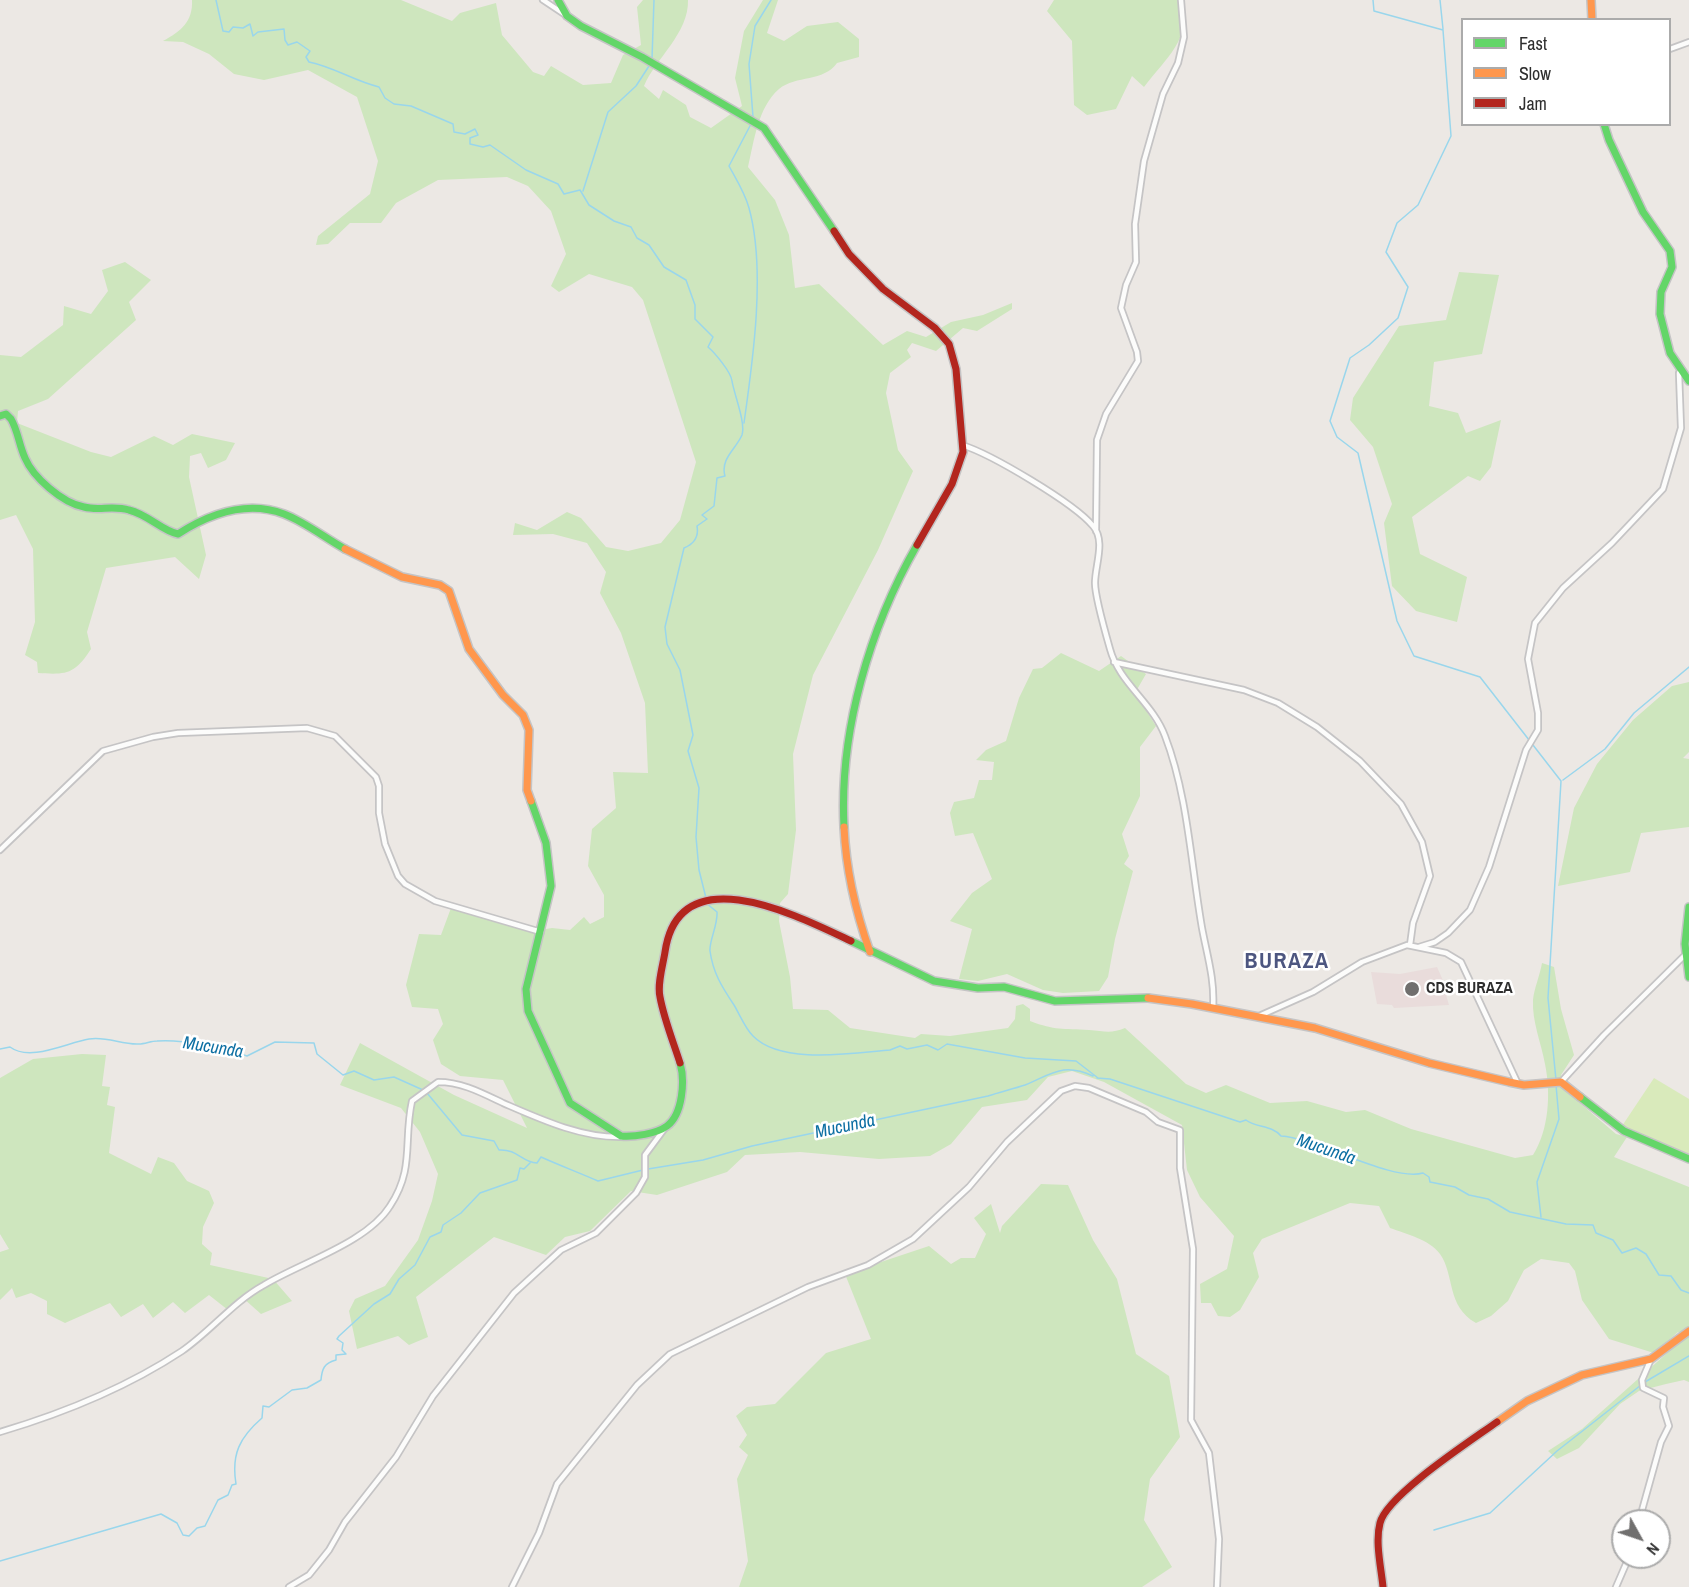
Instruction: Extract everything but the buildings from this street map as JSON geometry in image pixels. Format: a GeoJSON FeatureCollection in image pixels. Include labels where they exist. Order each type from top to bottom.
{"type":"FeatureCollection","features":[{"type":"Feature","properties":{"kind":"main road"},"geometry":{"type":"LineString","coordinates":[[558,0],[567,16],[764,128],[789,161],[849,254],[883,290],[935,328],[949,344],[956,369],[962,445],[961,463],[955,479],[903,570],[879,624],[859,692],[850,734],[842,837],[853,903],[870,952]]}},
{"type":"Feature","properties":{"kind":"main road"},"geometry":{"type":"LineString","coordinates":[[1592,0],[1592,18]]}},
{"type":"Feature","properties":{"kind":"main road"},"geometry":{"type":"LineString","coordinates":[[1604,126],[1607,140],[1629,177],[1644,212],[1670,250],[1673,264],[1660,299],[1669,350],[1680,373],[1689,381]]}},
{"type":"Feature","properties":{"kind":"main road"},"geometry":{"type":"LineString","coordinates":[[0,416],[6,414],[11,419],[23,456],[39,477],[65,498],[82,507],[110,506],[129,510],[150,518],[174,534],[205,518],[247,508],[263,508],[285,514],[343,548],[402,578],[440,585],[449,591],[469,649],[528,724],[527,790],[542,831],[550,862],[551,886],[526,989],[528,1011],[570,1102],[603,1127],[625,1137],[667,1126],[675,1117],[679,1106],[682,1077],[680,1061],[659,998],[668,930],[676,917],[706,901],[735,898],[793,913],[927,978],[951,984],[1004,987],[1055,1001],[1137,997],[1213,1008],[1335,1034],[1429,1063],[1518,1084],[1561,1082],[1624,1131],[1689,1160]]}},
{"type":"Feature","properties":{"kind":"main road"},"geometry":{"type":"LineString","coordinates":[[1689,907],[1685,955],[1689,977]]}},
{"type":"Feature","properties":{"kind":"main road"},"geometry":{"type":"LineString","coordinates":[[1383,1587],[1378,1532],[1380,1520],[1388,1509],[1427,1472],[1515,1409],[1541,1394],[1582,1375],[1651,1359],[1689,1330]]}},
{"type":"Feature","properties":{"kind":"street"},"geometry":{"type":"LineString","coordinates":[[543,0],[567,16]]}},
{"type":"Feature","properties":{"kind":"street"},"geometry":{"type":"LineString","coordinates":[[1181,0],[1184,37],[1178,63],[1163,94],[1144,161],[1135,224],[1136,262],[1126,285],[1121,308],[1138,361],[1106,414],[1095,448],[1096,531],[1099,546],[1096,588],[1114,662],[1159,724],[1169,748],[1183,806],[1202,930],[1210,964],[1213,1008]]}},
{"type":"Feature","properties":{"kind":"street"},"geometry":{"type":"LineString","coordinates":[[1671,49],[1689,42]]}},
{"type":"Feature","properties":{"kind":"street"},"geometry":{"type":"LineString","coordinates":[[1419,947],[1435,942],[1448,933],[1470,910],[1489,867],[1526,750],[1538,730],[1538,713],[1528,660],[1535,623],[1563,588],[1612,543],[1663,489],[1681,428],[1680,373]]}},
{"type":"Feature","properties":{"kind":"street"},"geometry":{"type":"LineString","coordinates":[[962,445],[986,454],[1052,495],[1088,521],[1096,531]]}},
{"type":"Feature","properties":{"kind":"street"},"geometry":{"type":"LineString","coordinates":[[1114,662],[1244,690],[1278,703],[1317,727],[1360,761],[1401,804],[1422,842],[1430,876],[1413,923],[1410,945]]}},
{"type":"Feature","properties":{"kind":"street"},"geometry":{"type":"LineString","coordinates":[[0,850],[103,751],[153,737],[178,733],[307,728],[335,736],[376,777],[379,786],[379,813],[385,844],[398,876],[405,885],[435,901],[541,932]]}},
{"type":"Feature","properties":{"kind":"street"},"geometry":{"type":"LineString","coordinates":[[1258,1017],[1313,992],[1362,962],[1410,945],[1446,953],[1461,962],[1518,1084]]}},
{"type":"Feature","properties":{"kind":"street"},"geometry":{"type":"LineString","coordinates":[[1561,1082],[1604,1035],[1685,955]]}},
{"type":"Feature","properties":{"kind":"street"},"geometry":{"type":"LineString","coordinates":[[0,1432],[73,1409],[137,1378],[193,1343],[256,1289],[364,1232],[389,1208],[403,1181],[407,1169],[412,1101],[438,1082],[471,1088],[545,1120],[585,1133],[625,1137]]}},
{"type":"Feature","properties":{"kind":"street"},"geometry":{"type":"LineString","coordinates":[[512,1587],[539,1533],[557,1484],[637,1385],[670,1354],[808,1287],[868,1265],[913,1239],[969,1187],[1039,1109],[1060,1091],[1075,1086],[1089,1088],[1126,1102],[1146,1112],[1158,1122],[1180,1130],[1180,1168],[1193,1249],[1191,1420],[1209,1452],[1219,1539],[1217,1587]]}},
{"type":"Feature","properties":{"kind":"street"},"geometry":{"type":"LineString","coordinates":[[289,1587],[309,1575],[329,1550],[345,1522],[396,1457],[433,1396],[511,1296],[561,1250],[599,1231],[636,1193],[645,1170],[645,1155],[667,1126]]}},
{"type":"Feature","properties":{"kind":"street"},"geometry":{"type":"LineString","coordinates":[[1642,1509],[1661,1442],[1669,1426],[1663,1407],[1664,1398],[1643,1388],[1642,1380],[1651,1359]]}},
{"type":"Feature","properties":{"kind":"street"},"geometry":{"type":"LineString","coordinates":[[1616,1587],[1624,1569]]}},
{"type":"Feature","properties":{"kind":"shaded area","name":"CDS BURAZA"},"geometry":{"type":"Polygon","coordinates":[[[1437,967],[1445,985],[1448,985],[1451,992],[1446,995],[1449,1005],[1394,1008],[1392,1005],[1377,1004],[1371,972],[1400,974],[1437,967]]]}},
{"type":"Feature","properties":{"kind":"green space"},"geometry":{"type":"Polygon","coordinates":[[[192,0],[401,0],[452,21],[460,13],[496,3],[502,35],[533,72],[544,76],[551,66],[583,85],[611,83],[623,55],[641,45],[637,7],[643,0],[688,0],[687,12],[678,34],[644,86],[659,99],[663,90],[686,105],[690,117],[711,128],[742,106],[735,78],[744,31],[763,0],[778,0],[767,33],[784,41],[807,26],[838,22],[859,39],[859,57],[837,63],[825,73],[793,82],[779,89],[766,105],[755,136],[748,167],[775,200],[789,235],[795,288],[819,284],[883,345],[907,331],[926,337],[951,322],[983,315],[1012,303],[1012,309],[977,331],[963,328],[936,351],[912,343],[907,350],[911,357],[890,373],[886,393],[898,450],[913,471],[878,550],[813,675],[793,754],[796,830],[788,894],[780,903],[779,921],[790,977],[793,1009],[828,1010],[850,1028],[915,1038],[921,1034],[950,1036],[1008,1028],[1015,1019],[1016,1006],[1023,1004],[1030,1009],[1030,1021],[1046,1026],[1107,1032],[1125,1028],[1186,1084],[1206,1093],[1226,1085],[1270,1103],[1307,1101],[1346,1112],[1365,1110],[1411,1129],[1515,1158],[1533,1155],[1545,1123],[1548,1099],[1547,1075],[1535,1024],[1533,1000],[1542,963],[1554,967],[1561,1009],[1574,1055],[1561,1075],[1567,1092],[1616,1134],[1627,1137],[1614,1157],[1689,1187],[1689,1382],[1684,1380],[1639,1391],[1620,1404],[1579,1448],[1557,1459],[1548,1451],[1582,1429],[1685,1337],[1678,1332],[1654,1353],[1609,1339],[1582,1300],[1575,1271],[1569,1263],[1541,1259],[1524,1270],[1508,1301],[1491,1316],[1476,1323],[1466,1316],[1455,1299],[1445,1262],[1440,1254],[1430,1244],[1390,1228],[1379,1206],[1350,1203],[1262,1239],[1253,1253],[1259,1277],[1240,1310],[1230,1317],[1218,1316],[1211,1303],[1201,1303],[1200,1284],[1227,1269],[1234,1236],[1200,1197],[1187,1170],[1182,1125],[1104,1082],[1072,1071],[1048,1077],[1027,1100],[982,1107],[951,1144],[930,1156],[879,1159],[800,1152],[745,1155],[727,1172],[657,1195],[631,1191],[590,1231],[565,1237],[546,1255],[494,1237],[416,1297],[428,1337],[409,1345],[398,1336],[357,1349],[349,1311],[355,1299],[385,1286],[418,1240],[432,1201],[438,1174],[420,1132],[401,1108],[340,1085],[360,1043],[454,1095],[527,1128],[503,1080],[460,1076],[441,1064],[433,1040],[443,1024],[438,1009],[412,1007],[406,985],[419,934],[441,935],[451,908],[540,930],[552,928],[570,930],[584,917],[590,924],[604,917],[604,895],[588,866],[592,829],[616,808],[613,772],[648,773],[645,703],[621,633],[600,593],[606,572],[587,543],[553,534],[513,535],[515,523],[537,530],[567,512],[581,518],[606,547],[628,551],[661,543],[680,520],[696,462],[643,300],[632,287],[589,274],[559,292],[551,286],[566,254],[551,211],[528,186],[507,177],[438,180],[396,203],[381,223],[350,223],[328,244],[316,245],[318,236],[370,194],[378,161],[357,97],[308,70],[264,80],[234,74],[209,54],[183,42],[163,41],[185,25],[192,8],[192,0]]]}},
{"type":"Feature","properties":{"kind":"green space"},"geometry":{"type":"Polygon","coordinates":[[[1054,0],[1183,0],[1184,26],[1175,47],[1144,87],[1132,76],[1116,109],[1087,115],[1074,105],[1072,41],[1047,11],[1054,0]]]}},
{"type":"Feature","properties":{"kind":"green space"},"geometry":{"type":"Polygon","coordinates":[[[125,262],[151,280],[129,302],[136,320],[48,399],[18,411],[17,423],[91,452],[111,457],[154,436],[173,445],[192,434],[235,443],[226,460],[208,468],[201,453],[190,456],[189,477],[206,555],[199,579],[175,557],[106,568],[87,632],[91,649],[80,664],[69,671],[56,674],[38,673],[37,662],[25,655],[35,622],[33,549],[16,515],[0,520],[0,355],[21,357],[63,325],[64,306],[91,314],[108,291],[102,270],[125,262]]]}},
{"type":"Feature","properties":{"kind":"green space"},"geometry":{"type":"Polygon","coordinates":[[[1459,272],[1499,275],[1482,354],[1434,362],[1429,406],[1458,413],[1466,433],[1501,420],[1491,467],[1480,481],[1468,476],[1412,517],[1420,554],[1467,577],[1457,622],[1416,611],[1392,586],[1384,523],[1392,504],[1373,447],[1350,420],[1353,398],[1399,326],[1446,320],[1459,272]]]}},
{"type":"Feature","properties":{"kind":"green space"},"geometry":{"type":"Polygon","coordinates":[[[1061,653],[1099,671],[1121,656],[1146,674],[1135,693],[1156,726],[1140,747],[1140,796],[1122,834],[1129,856],[1124,864],[1133,871],[1115,939],[1108,977],[1099,991],[1063,993],[1043,990],[1007,974],[978,981],[959,979],[972,929],[950,921],[972,893],[992,879],[973,833],[955,836],[950,813],[954,802],[974,798],[979,780],[992,780],[994,762],[976,760],[986,750],[1006,741],[1019,698],[1033,669],[1042,668],[1061,653]]]}},
{"type":"Feature","properties":{"kind":"green space"},"geometry":{"type":"Polygon","coordinates":[[[1689,682],[1689,752],[1683,758],[1689,759],[1689,827],[1641,833],[1630,872],[1558,886],[1574,808],[1597,764],[1633,720],[1672,686],[1689,682]]]}},
{"type":"Feature","properties":{"kind":"green space"},"geometry":{"type":"Polygon","coordinates":[[[82,1054],[106,1055],[102,1086],[110,1087],[107,1105],[115,1107],[109,1153],[151,1174],[158,1157],[174,1163],[187,1181],[209,1191],[214,1203],[203,1227],[202,1244],[212,1253],[210,1265],[273,1279],[292,1301],[261,1314],[243,1298],[228,1310],[209,1295],[185,1313],[173,1302],[153,1318],[143,1304],[121,1317],[110,1303],[65,1323],[47,1314],[47,1301],[31,1293],[16,1298],[12,1288],[0,1300],[0,1252],[9,1249],[0,1234],[0,1078],[33,1059],[82,1054]]]}},
{"type":"Feature","properties":{"kind":"green space"},"geometry":{"type":"Polygon","coordinates":[[[1654,1078],[1689,1099],[1689,1154],[1622,1126],[1654,1078]]]}},
{"type":"Feature","properties":{"kind":"green space"},"geometry":{"type":"Polygon","coordinates":[[[1041,1184],[1068,1185],[1093,1240],[1117,1279],[1136,1354],[1169,1376],[1180,1437],[1150,1479],[1144,1520],[1172,1567],[1142,1587],[739,1587],[748,1561],[737,1479],[748,1455],[739,1447],[747,1435],[736,1416],[747,1407],[775,1404],[826,1353],[871,1339],[845,1274],[929,1246],[951,1264],[961,1258],[975,1258],[986,1234],[974,1218],[991,1204],[1000,1233],[1002,1226],[1041,1184]]]}},
{"type":"Feature","properties":{"kind":"waterway"},"geometry":{"type":"LineString","coordinates":[[216,0],[223,31],[229,32],[233,27],[243,28],[250,24],[253,36],[258,32],[284,29],[288,45],[297,42],[310,51],[306,57],[309,62],[379,87],[385,98],[394,104],[411,106],[453,124],[454,132],[465,134],[475,129],[478,135],[470,138],[470,144],[483,147],[490,145],[526,170],[558,184],[564,194],[580,190],[589,205],[614,221],[631,227],[637,238],[649,245],[664,267],[686,280],[695,305],[695,319],[713,337],[708,347],[731,377],[743,430],[725,464],[725,476],[717,478],[714,506],[702,515],[707,519],[697,526],[695,540],[684,548],[665,627],[667,644],[680,670],[693,735],[688,751],[699,788],[696,837],[699,870],[706,898]]}},
{"type":"Feature","properties":{"kind":"waterway"},"geometry":{"type":"LineString","coordinates":[[652,59],[654,0]]}},
{"type":"Feature","properties":{"kind":"waterway"},"geometry":{"type":"LineString","coordinates":[[753,117],[749,64],[755,26],[771,0]]}},
{"type":"Feature","properties":{"kind":"waterway"},"geometry":{"type":"LineString","coordinates":[[1373,0],[1374,11],[1443,30],[1451,136],[1418,205],[1397,223],[1386,252],[1408,287],[1398,318],[1369,345],[1350,358],[1330,421],[1337,437],[1358,453],[1397,621],[1414,656],[1480,677],[1561,781],[1548,998],[1556,1080]]}},
{"type":"Feature","properties":{"kind":"waterway"},"geometry":{"type":"LineString","coordinates":[[1440,0],[1443,29]]}},
{"type":"Feature","properties":{"kind":"waterway"},"geometry":{"type":"LineString","coordinates":[[583,191],[608,112],[636,86],[649,66]]}},
{"type":"Feature","properties":{"kind":"waterway"},"geometry":{"type":"LineString","coordinates":[[744,423],[756,315],[757,258],[749,208],[729,166],[751,124]]}},
{"type":"Feature","properties":{"kind":"waterway"},"geometry":{"type":"LineString","coordinates":[[1563,780],[1605,749],[1634,713],[1689,667]]}},
{"type":"Feature","properties":{"kind":"waterway"},"geometry":{"type":"LineString","coordinates":[[706,903],[717,912],[710,947],[716,973],[748,1029],[765,1045],[799,1054],[838,1055],[890,1050],[900,1046],[907,1049],[927,1045],[938,1050],[947,1044],[1025,1058],[1076,1061],[1098,1078]]}},
{"type":"Feature","properties":{"kind":"waterway","name":"Mucunda"},"geometry":{"type":"LineString","coordinates":[[0,1049],[10,1047],[28,1053],[38,1052],[96,1038],[133,1044],[180,1041],[247,1056],[275,1042],[314,1043],[317,1054],[343,1075],[354,1071],[374,1080],[394,1077],[423,1090]]}},
{"type":"Feature","properties":{"kind":"waterway","name":"Mucunda"},"geometry":{"type":"LineString","coordinates":[[648,1169],[703,1160],[752,1146],[988,1096],[1025,1085],[1058,1071],[1074,1070],[1093,1076]]}},
{"type":"Feature","properties":{"kind":"waterway","name":"Mucunda"},"geometry":{"type":"LineString","coordinates":[[1097,1078],[1110,1079],[1240,1122],[1246,1120],[1273,1130],[1281,1136],[1314,1144],[1374,1166],[1409,1174],[1423,1173],[1429,1177],[1430,1182],[1455,1187],[1469,1195],[1488,1199],[1510,1212],[1566,1224],[1593,1225],[1596,1233],[1613,1240],[1622,1253],[1636,1248],[1646,1254],[1659,1275],[1671,1276],[1681,1290],[1689,1293]]}},
{"type":"Feature","properties":{"kind":"waterway"},"geometry":{"type":"LineString","coordinates":[[1541,1217],[1537,1182],[1559,1119],[1556,1085]]}},
{"type":"Feature","properties":{"kind":"waterway","name":"Mucunda"},"geometry":{"type":"LineString","coordinates":[[427,1093],[462,1135],[494,1141],[499,1150],[511,1151],[532,1162],[537,1163],[541,1157],[598,1181],[643,1170]]}},
{"type":"Feature","properties":{"kind":"waterway"},"geometry":{"type":"LineString","coordinates":[[0,1561],[161,1514],[177,1523],[183,1535],[189,1536],[197,1528],[205,1526],[218,1500],[228,1495],[232,1485],[236,1484],[236,1455],[243,1439],[262,1418],[263,1406],[269,1407],[292,1390],[307,1388],[321,1380],[326,1365],[336,1360],[336,1355],[346,1354],[342,1350],[343,1343],[337,1339],[339,1336],[374,1304],[390,1294],[399,1279],[415,1265],[430,1237],[441,1232],[443,1225],[461,1213],[480,1193],[517,1180],[520,1168],[524,1169],[530,1163]]}},
{"type":"Feature","properties":{"kind":"waterway"},"geometry":{"type":"LineString","coordinates":[[1645,1382],[1689,1356]]}},
{"type":"Feature","properties":{"kind":"waterway"},"geometry":{"type":"LineString","coordinates":[[1434,1530],[1490,1513],[1557,1451],[1641,1385]]}},
{"type":"Feature","properties":{"kind":"traffic: fast"},"geometry":{"type":"LineString","coordinates":[[558,0],[567,16],[581,26],[642,57],[764,128],[834,231]]}},
{"type":"Feature","properties":{"kind":"traffic: fast"},"geometry":{"type":"LineString","coordinates":[[1605,126],[1643,212],[1670,251],[1672,267],[1661,292],[1660,314],[1670,353],[1689,381]]}},
{"type":"Feature","properties":{"kind":"traffic: fast"},"geometry":{"type":"LineString","coordinates":[[0,416],[6,414],[11,419],[25,458],[34,473],[49,488],[75,505],[129,510],[178,534],[202,520],[229,511],[256,508],[270,510],[300,521],[345,549]]}},
{"type":"Feature","properties":{"kind":"traffic: fast"},"geometry":{"type":"LineString","coordinates":[[844,827],[847,754],[861,681],[885,610],[917,545]]}},
{"type":"Feature","properties":{"kind":"traffic: fast"},"geometry":{"type":"LineString","coordinates":[[531,801],[546,843],[551,886],[526,989],[528,1011],[570,1103],[621,1136],[657,1131],[672,1121],[679,1105],[682,1087],[680,1063]]}},
{"type":"Feature","properties":{"kind":"traffic: fast"},"geometry":{"type":"LineString","coordinates":[[1689,907],[1685,944],[1689,977]]}},
{"type":"Feature","properties":{"kind":"traffic: fast"},"geometry":{"type":"LineString","coordinates":[[851,941],[934,981],[978,988],[1004,987],[1055,1001],[1148,998]]}},
{"type":"Feature","properties":{"kind":"traffic: fast"},"geometry":{"type":"LineString","coordinates":[[1580,1097],[1624,1131],[1689,1159]]}},
{"type":"Feature","properties":{"kind":"traffic: slow"},"geometry":{"type":"LineString","coordinates":[[1591,0],[1592,18]]}},
{"type":"Feature","properties":{"kind":"traffic: slow"},"geometry":{"type":"LineString","coordinates":[[345,549],[402,577],[440,585],[449,591],[469,649],[503,695],[523,715],[529,730],[527,790],[531,801]]}},
{"type":"Feature","properties":{"kind":"traffic: slow"},"geometry":{"type":"LineString","coordinates":[[844,827],[852,890],[870,952]]}},
{"type":"Feature","properties":{"kind":"traffic: slow"},"geometry":{"type":"LineString","coordinates":[[1148,998],[1192,1004],[1315,1028],[1429,1063],[1509,1082],[1524,1085],[1561,1082],[1580,1097]]}},
{"type":"Feature","properties":{"kind":"traffic: slow"},"geometry":{"type":"LineString","coordinates":[[1497,1422],[1527,1401],[1582,1375],[1651,1359],[1689,1331]]}},
{"type":"Feature","properties":{"kind":"traffic: jam"},"geometry":{"type":"LineString","coordinates":[[834,231],[849,254],[883,289],[935,328],[949,344],[956,369],[963,452],[952,484],[917,545]]}},
{"type":"Feature","properties":{"kind":"traffic: jam"},"geometry":{"type":"LineString","coordinates":[[680,1063],[664,1014],[659,986],[665,952],[675,923],[693,906],[716,899],[743,901],[773,908],[851,941]]}},
{"type":"Feature","properties":{"kind":"traffic: jam"},"geometry":{"type":"LineString","coordinates":[[1383,1587],[1378,1538],[1380,1523],[1386,1511],[1414,1483],[1497,1422]]}},
{"type":"Feature","properties":{"kind":"place","name":"CDS BURAZA"},"geometry":{"type":"Point","coordinates":[1412,989]}},
{"type":"Feature","properties":{"kind":"district","name":"BURAZA"},"geometry":{"type":"Point","coordinates":[1287,962]}}]}
